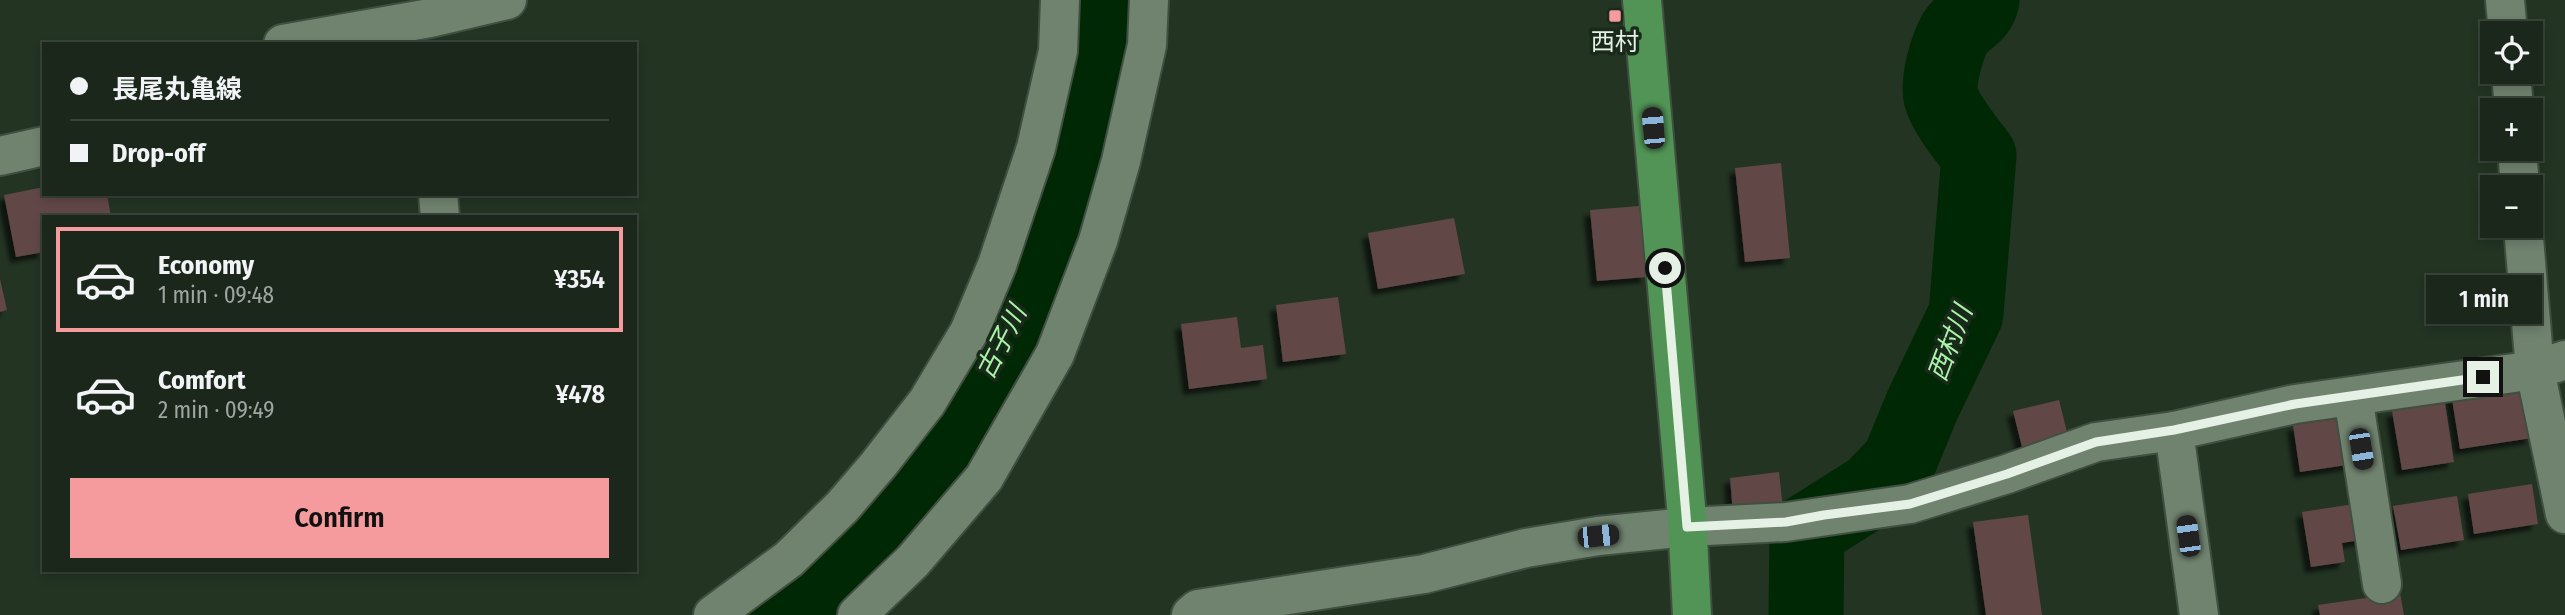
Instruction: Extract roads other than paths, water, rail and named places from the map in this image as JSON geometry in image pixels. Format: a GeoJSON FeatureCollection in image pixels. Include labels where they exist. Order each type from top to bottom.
{"type":"FeatureCollection","features":[{"type":"Feature","properties":{"kind":"main road"},"geometry":{"type":"LineString","coordinates":[[1642,0],[1687,527],[1692,615]]}},
{"type":"Feature","properties":{"kind":"street"},"geometry":{"type":"LineString","coordinates":[[306,42],[419,32],[507,0]]}},
{"type":"Feature","properties":{"kind":"street"},"geometry":{"type":"LineString","coordinates":[[719,614],[789,559],[842,507],[928,402],[969,332],[997,265],[1036,148],[1058,51],[1060,0]]}},
{"type":"Feature","properties":{"kind":"street"},"geometry":{"type":"LineString","coordinates":[[857,615],[913,561],[984,478],[1055,354],[1098,241],[1121,161],[1147,45],[1149,0]]}},
{"type":"Feature","properties":{"kind":"street"},"geometry":{"type":"LineString","coordinates":[[2505,0],[2507,21]]}},
{"type":"Feature","properties":{"kind":"street"},"geometry":{"type":"LineString","coordinates":[[0,156],[42,146]]}},
{"type":"Feature","properties":{"kind":"street"},"geometry":{"type":"LineString","coordinates":[[438,196],[440,215]]}},
{"type":"Feature","properties":{"kind":"street"},"geometry":{"type":"LineString","coordinates":[[2525,238],[2550,365],[2565,514]]}},
{"type":"Feature","properties":{"kind":"street"},"geometry":{"type":"LineString","coordinates":[[1191,615],[1198,609],[1424,574],[1526,548],[1598,536],[1687,527],[1786,522],[1910,504],[2007,474],[2096,442],[2174,430],[2295,404],[2550,365]]}},
{"type":"Feature","properties":{"kind":"street"},"geometry":{"type":"LineString","coordinates":[[2353,396],[2382,584]]}},
{"type":"Feature","properties":{"kind":"street"},"geometry":{"type":"LineString","coordinates":[[2174,430],[2199,615]]}},
{"type":"Feature","properties":{"kind":"waterway","name":"古子川"},"geometry":{"type":"LineString","coordinates":[[777,615],[854,562],[962,420],[1035,277],[1088,103],[1097,0]]}},
{"type":"Feature","properties":{"kind":"waterway","name":"西村川"},"geometry":{"type":"LineString","coordinates":[[1806,615],[1807,531],[1872,490],[1899,462],[1922,406],[1966,314],[1979,156],[1948,112],[1941,97],[1940,82],[1946,55],[1955,33],[1978,10],[1982,0]]}},
{"type":"Feature","properties":{"kind":"place","name":"西村"},"geometry":{"type":"Point","coordinates":[1615,16]}}]}
